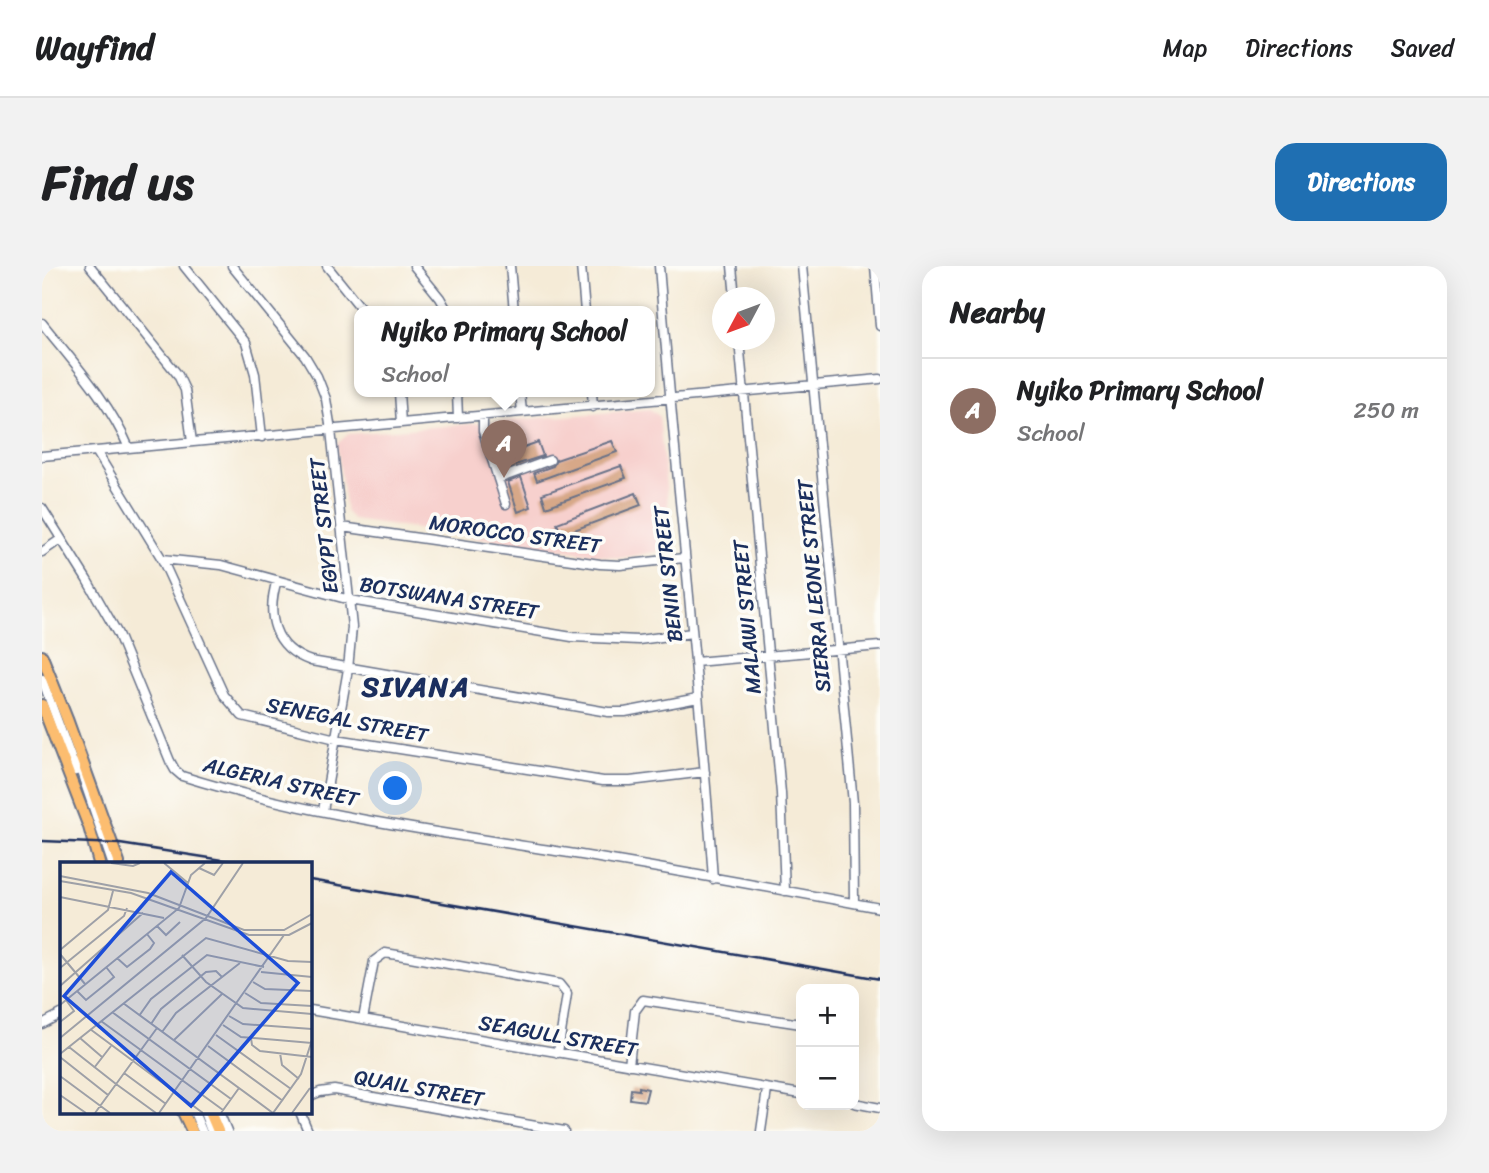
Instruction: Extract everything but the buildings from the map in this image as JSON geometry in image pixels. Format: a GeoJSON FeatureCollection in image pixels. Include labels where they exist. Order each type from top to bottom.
{"type":"FeatureCollection","features":[{"type":"Feature","properties":{"kind":"main road"},"geometry":{"type":"LineString","coordinates":[[42,656],[119,862]]}},
{"type":"Feature","properties":{"kind":"main road"},"geometry":{"type":"LineString","coordinates":[[42,705],[89,827],[99,862]]}},
{"type":"Feature","properties":{"kind":"main road"},"geometry":{"type":"LineString","coordinates":[[184,1114],[192,1131]]}},
{"type":"Feature","properties":{"kind":"main road"},"geometry":{"type":"LineString","coordinates":[[211,1114],[218,1131]]}},
{"type":"Feature","properties":{"kind":"street"},"geometry":{"type":"LineString","coordinates":[[90,266],[178,375],[185,390],[192,442]]}},
{"type":"Feature","properties":{"kind":"street"},"geometry":{"type":"LineString","coordinates":[[184,266],[246,343],[255,374],[262,437]]}},
{"type":"Feature","properties":{"kind":"street","name":"EGYPT STREET"},"geometry":{"type":"LineString","coordinates":[[232,266],[305,356],[326,399],[352,627],[348,669],[323,811]]}},
{"type":"Feature","properties":{"kind":"street"},"geometry":{"type":"LineString","coordinates":[[327,266],[359,306]]}},
{"type":"Feature","properties":{"kind":"street"},"geometry":{"type":"LineString","coordinates":[[414,266],[444,306]]}},
{"type":"Feature","properties":{"kind":"street"},"geometry":{"type":"LineString","coordinates":[[510,266],[513,306]]}},
{"type":"Feature","properties":{"kind":"street"},"geometry":{"type":"LineString","coordinates":[[581,266],[584,306]]}},
{"type":"Feature","properties":{"kind":"street","name":"BENIN STREET"},"geometry":{"type":"LineString","coordinates":[[659,266],[713,878]]}},
{"type":"Feature","properties":{"kind":"street"},"geometry":{"type":"LineString","coordinates":[[732,266],[734,287]]}},
{"type":"Feature","properties":{"kind":"street","name":"SIERRA LEONE STREET"},"geometry":{"type":"LineString","coordinates":[[802,266],[853,803],[854,904]]}},
{"type":"Feature","properties":{"kind":"street"},"geometry":{"type":"LineString","coordinates":[[875,266],[880,326]]}},
{"type":"Feature","properties":{"kind":"street"},"geometry":{"type":"LineString","coordinates":[[42,323],[101,399],[121,429],[128,448]]}},
{"type":"Feature","properties":{"kind":"street","name":"MALAWI STREET"},"geometry":{"type":"LineString","coordinates":[[740,350],[781,793],[785,891]]}},
{"type":"Feature","properties":{"kind":"street"},"geometry":{"type":"LineString","coordinates":[[42,456],[880,379]]}},
{"type":"Feature","properties":{"kind":"street"},"geometry":{"type":"LineString","coordinates":[[399,397],[401,424]]}},
{"type":"Feature","properties":{"kind":"street"},"geometry":{"type":"LineString","coordinates":[[457,397],[458,418]]}},
{"type":"Feature","properties":{"kind":"street"},"geometry":{"type":"LineString","coordinates":[[520,397],[522,412]]}},
{"type":"Feature","properties":{"kind":"street"},"geometry":{"type":"LineString","coordinates":[[592,397],[593,407]]}},
{"type":"Feature","properties":{"kind":"street"},"geometry":{"type":"LineString","coordinates":[[483,417],[484,431],[506,504]]}},
{"type":"Feature","properties":{"kind":"street","name":"SENEGAL STREET"},"geometry":{"type":"LineString","coordinates":[[96,451],[162,559],[224,695],[242,716],[336,739],[603,781],[630,781],[705,772]]}},
{"type":"Feature","properties":{"kind":"street"},"geometry":{"type":"LineString","coordinates":[[498,479],[550,460]]}},
{"type":"Feature","properties":{"kind":"street","name":"ALGERIA STREET"},"geometry":{"type":"LineString","coordinates":[[42,508],[118,634],[175,770],[190,778],[323,811],[398,826],[880,908]]}},
{"type":"Feature","properties":{"kind":"street","name":"MOROCCO STREET"},"geometry":{"type":"LineString","coordinates":[[342,527],[600,564],[620,565],[684,558]]}},
{"type":"Feature","properties":{"kind":"street"},"geometry":{"type":"LineString","coordinates":[[42,552],[61,539]]}},
{"type":"Feature","properties":{"kind":"street","name":"BOTSWANA STREET"},"geometry":{"type":"LineString","coordinates":[[162,559],[221,565],[350,600],[602,640],[638,640],[692,633]]}},
{"type":"Feature","properties":{"kind":"street"},"geometry":{"type":"LineString","coordinates":[[277,580],[272,597],[272,614],[285,645],[302,658],[348,669],[608,712],[625,712],[698,698]]}},
{"type":"Feature","properties":{"kind":"street"},"geometry":{"type":"LineString","coordinates":[[695,662],[880,646]]}},
{"type":"Feature","properties":{"kind":"street"},"geometry":{"type":"LineString","coordinates":[[42,669],[64,723],[109,862]]}},
{"type":"Feature","properties":{"kind":"street"},"geometry":{"type":"LineString","coordinates":[[42,679],[109,862]]}},
{"type":"Feature","properties":{"kind":"street"},"geometry":{"type":"LineString","coordinates":[[363,1019],[372,967],[374,961],[385,953],[556,983],[563,987],[567,994],[558,1053]]}},
{"type":"Feature","properties":{"kind":"street"},"geometry":{"type":"LineString","coordinates":[[629,1065],[635,1011],[643,1000],[796,1023]]}},
{"type":"Feature","properties":{"kind":"street","name":"SEAGULL STREET"},"geometry":{"type":"LineString","coordinates":[[312,1010],[796,1093]]}},
{"type":"Feature","properties":{"kind":"street"},"geometry":{"type":"LineString","coordinates":[[42,1024],[60,1015]]}},
{"type":"Feature","properties":{"kind":"street","name":"QUAIL STREET"},"geometry":{"type":"LineString","coordinates":[[312,1095],[334,1090],[564,1131]]}},
{"type":"Feature","properties":{"kind":"street"},"geometry":{"type":"LineString","coordinates":[[761,1131],[767,1090]]}},
{"type":"Feature","properties":{"kind":"street"},"geometry":{"type":"LineString","coordinates":[[859,1104],[880,1108]]}},
{"type":"Feature","properties":{"kind":"street"},"geometry":{"type":"LineString","coordinates":[[195,1114],[202,1131]]}},
{"type":"Feature","properties":{"kind":"street"},"geometry":{"type":"LineString","coordinates":[[205,1114],[211,1131]]}},
{"type":"Feature","properties":{"kind":"street"},"geometry":{"type":"LineString","coordinates":[[220,1114],[227,1131]]}},
{"type":"Feature","properties":{"kind":"street"},"geometry":{"type":"LineString","coordinates":[[301,1114],[308,1131]]}},
{"type":"Feature","properties":{"kind":"shaded area"},"geometry":{"type":"Polygon","coordinates":[[[650,409],[659,416],[672,543],[667,550],[620,558],[353,520],[346,512],[337,444],[348,434],[650,409]]]}},
{"type":"Feature","properties":{"kind":"railway"},"geometry":{"type":"LineString","coordinates":[[42,841],[120,844],[236,862]]}},
{"type":"Feature","properties":{"kind":"railway"},"geometry":{"type":"LineString","coordinates":[[312,880],[880,979]]}},
{"type":"Feature","properties":{"kind":"place","name":"Nyiko Primary School"},"geometry":{"type":"Point","coordinates":[504,478]}},
{"type":"Feature","properties":{"kind":"district","name":"SIVANA"},"geometry":{"type":"Point","coordinates":[416,686]}}]}
